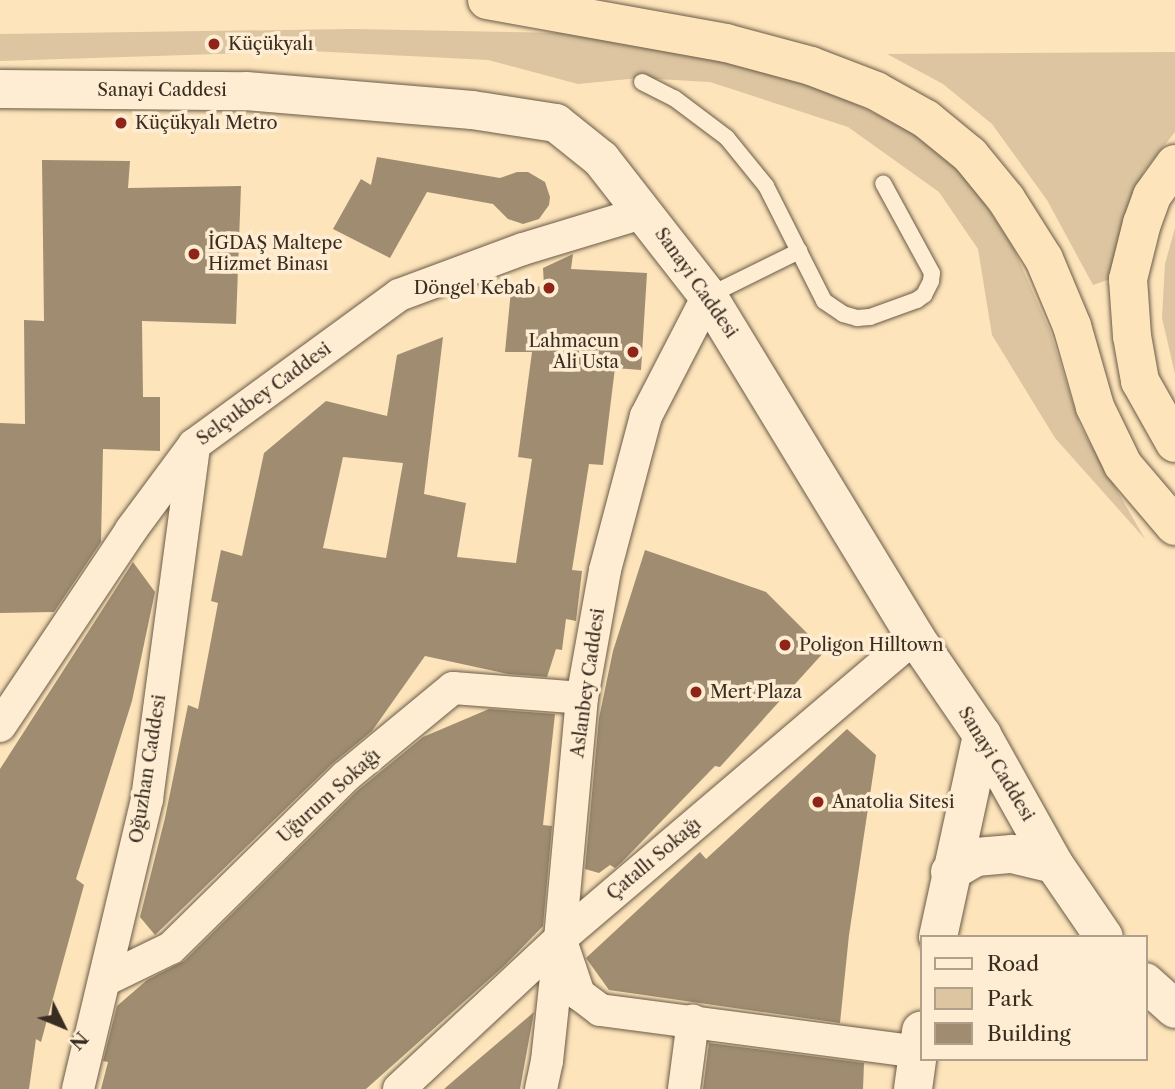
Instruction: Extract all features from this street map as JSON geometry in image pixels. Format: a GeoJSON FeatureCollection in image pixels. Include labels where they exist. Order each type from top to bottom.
{"type":"FeatureCollection","features":[{"type":"Feature","properties":{"kind":"highway"},"geometry":{"type":"LineString","coordinates":[[487,0],[726,43],[799,63],[876,91],[926,119],[970,155],[1006,199],[1044,258],[1072,326],[1095,407],[1123,465],[1175,526]]}},
{"type":"Feature","properties":{"kind":"highway"},"geometry":{"type":"LineString","coordinates":[[1175,164],[1149,205],[1128,279],[1132,336],[1140,381],[1175,443]]}},
{"type":"Feature","properties":{"kind":"main road","name":"Sanayi Caddesi"},"geometry":{"type":"LineString","coordinates":[[0,89],[246,91],[472,110],[556,123],[601,159],[708,296],[915,637],[982,735],[1054,864],[1103,935]]}},
{"type":"Feature","properties":{"kind":"main road"},"geometry":{"type":"LineString","coordinates":[[938,935],[982,735]]}},
{"type":"Feature","properties":{"kind":"main road"},"geometry":{"type":"LineString","coordinates":[[950,872],[976,857],[1012,854],[1054,864]]}},
{"type":"Feature","properties":{"kind":"main road"},"geometry":{"type":"LineString","coordinates":[[1147,984],[1175,1009]]}},
{"type":"Feature","properties":{"kind":"main road"},"geometry":{"type":"LineString","coordinates":[[913,1089],[919,1042]]}},
{"type":"Feature","properties":{"kind":"street","name":"Selçukbey Caddesi"},"geometry":{"type":"LineString","coordinates":[[0,726],[131,530],[194,445],[399,295],[523,249],[645,212]]}},
{"type":"Feature","properties":{"kind":"street","name":"Aslanbey Caddesi"},"geometry":{"type":"LineString","coordinates":[[541,1089],[547,1061],[560,939],[582,698],[605,570],[646,416],[708,296]]}},
{"type":"Feature","properties":{"kind":"street","name":"Oğuzhan Caddesi"},"geometry":{"type":"LineString","coordinates":[[78,1089],[147,799],[194,445]]}},
{"type":"Feature","properties":{"kind":"street","name":"Çatallı Sokağı"},"geometry":{"type":"LineString","coordinates":[[399,1089],[560,939],[915,637]]}},
{"type":"Feature","properties":{"kind":"street","name":"Uğurum Sokağı"},"geometry":{"type":"LineString","coordinates":[[105,980],[171,948],[345,777],[453,688],[582,698]]}},
{"type":"Feature","properties":{"kind":"street"},"geometry":{"type":"LineString","coordinates":[[560,939],[579,994],[600,1010],[919,1042]]}},
{"type":"Feature","properties":{"kind":"street"},"geometry":{"type":"LineString","coordinates":[[684,1089],[693,1021]]}},
{"type":"Feature","properties":{"kind":"lane"},"geometry":{"type":"LineString","coordinates":[[642,82],[674,98],[727,138],[766,186],[824,301],[843,314],[870,317],[924,295],[932,273],[883,183]]}},
{"type":"Feature","properties":{"kind":"lane"},"geometry":{"type":"LineString","coordinates":[[708,296],[799,251]]}},
{"type":"Feature","properties":{"kind":"green space"},"geometry":{"type":"Polygon","coordinates":[[[352,29],[564,33],[708,54],[837,95],[907,129],[968,177],[1013,247],[1050,331],[1080,426],[1145,539],[1055,438],[992,335],[978,249],[939,192],[848,127],[710,82],[639,78],[578,84],[488,60],[310,51],[0,61],[0,34],[352,29]]]}},
{"type":"Feature","properties":{"kind":"green space"},"geometry":{"type":"Polygon","coordinates":[[[1175,52],[1175,132],[1144,171],[1125,215],[1113,278],[1093,285],[1047,200],[992,124],[943,84],[887,54],[1175,52]]]}},
{"type":"Feature","properties":{"kind":"green space"},"geometry":{"type":"Polygon","coordinates":[[[1175,228],[1175,374],[1162,318],[1165,264],[1175,228]]]}},
{"type":"Feature","properties":{"kind":"building"},"geometry":{"type":"Polygon","coordinates":[[[377,157],[500,178],[517,172],[528,172],[545,182],[550,197],[549,205],[539,219],[523,224],[508,219],[493,204],[427,192],[390,258],[333,229],[361,179],[371,185],[377,157]]]}},
{"type":"Feature","properties":{"kind":"building"},"geometry":{"type":"Polygon","coordinates":[[[42,160],[130,161],[128,188],[241,186],[236,324],[142,321],[143,397],[160,397],[160,451],[103,449],[101,542],[54,612],[0,613],[0,423],[25,424],[24,320],[44,321],[42,160]]]}},
{"type":"Feature","properties":{"kind":"building"},"geometry":{"type":"Polygon","coordinates":[[[573,254],[571,269],[647,273],[641,370],[615,368],[603,465],[589,464],[572,570],[582,571],[576,621],[566,619],[562,650],[556,649],[547,677],[508,674],[425,656],[372,731],[332,764],[155,935],[140,917],[165,818],[188,705],[198,709],[218,603],[211,601],[221,550],[242,556],[264,453],[326,401],[387,416],[397,355],[443,337],[424,494],[466,503],[457,557],[516,563],[532,459],[518,457],[532,352],[505,352],[511,290],[544,286],[543,268],[573,254]],[[343,457],[323,548],[386,558],[403,463],[343,457]]]}},
{"type":"Feature","properties":{"kind":"building","name":"Mert Plaza"},"geometry":{"type":"Polygon","coordinates":[[[645,550],[766,592],[825,651],[720,767],[715,766],[622,862],[615,868],[610,865],[599,873],[585,869],[599,718],[613,651],[645,550]]]}},
{"type":"Feature","properties":{"kind":"building"},"geometry":{"type":"Polygon","coordinates":[[[133,562],[155,592],[132,701],[76,879],[84,885],[41,1042],[36,1039],[29,1089],[0,1089],[0,769],[133,562]]]}},
{"type":"Feature","properties":{"kind":"building"},"geometry":{"type":"Polygon","coordinates":[[[489,709],[555,714],[543,825],[552,826],[543,926],[504,966],[366,1089],[101,1089],[108,1062],[103,1061],[117,1006],[147,980],[184,961],[357,791],[423,737],[489,709]]]}},
{"type":"Feature","properties":{"kind":"building"},"geometry":{"type":"Polygon","coordinates":[[[847,729],[876,755],[849,935],[840,1023],[609,990],[586,958],[700,852],[706,859],[847,729]]]}},
{"type":"Feature","properties":{"kind":"building"},"geometry":{"type":"Polygon","coordinates":[[[534,1012],[520,1089],[444,1089],[473,1064],[534,1012]]]}},
{"type":"Feature","properties":{"kind":"building"},"geometry":{"type":"Polygon","coordinates":[[[709,1043],[864,1063],[863,1089],[703,1089],[709,1043]]]}},
{"type":"Feature","properties":{"kind":"place","name":"Küçükyalı"},"geometry":{"type":"Point","coordinates":[214,44]}},
{"type":"Feature","properties":{"kind":"place","name":"Küçükyalı Metro"},"geometry":{"type":"Point","coordinates":[121,123]}},
{"type":"Feature","properties":{"kind":"place","name":"İGDAŞ Maltepe Hizmet Binası"},"geometry":{"type":"Point","coordinates":[194,254]}},
{"type":"Feature","properties":{"kind":"place","name":"Döngel Kebab"},"geometry":{"type":"Point","coordinates":[549,288]}},
{"type":"Feature","properties":{"kind":"place","name":"Lahmacun Ali Usta"},"geometry":{"type":"Point","coordinates":[633,352]}},
{"type":"Feature","properties":{"kind":"place","name":"Poligon Hilltown"},"geometry":{"type":"Point","coordinates":[785,645]}},
{"type":"Feature","properties":{"kind":"place","name":"Mert Plaza"},"geometry":{"type":"Point","coordinates":[696,692]}},
{"type":"Feature","properties":{"kind":"place","name":"Anatolia Sitesi"},"geometry":{"type":"Point","coordinates":[818,802]}}]}
